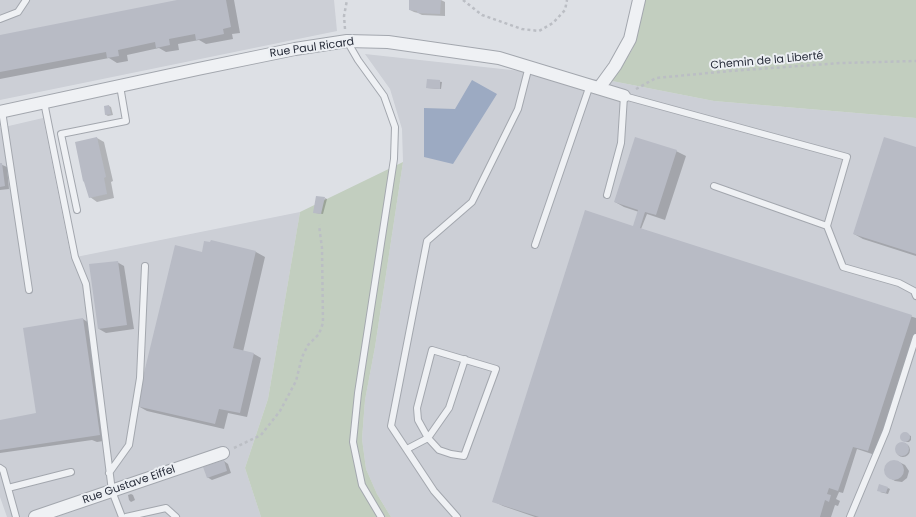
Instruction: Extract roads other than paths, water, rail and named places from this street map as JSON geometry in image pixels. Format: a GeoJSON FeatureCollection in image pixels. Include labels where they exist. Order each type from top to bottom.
{"type":"FeatureCollection","features":[{"type":"Feature","properties":{"kind":"street"},"geometry":{"type":"LineString","coordinates":[[595,87],[615,66],[630,39],[639,0]]}},
{"type":"Feature","properties":{"kind":"street","name":"Rue Paul Ricard"},"geometry":{"type":"LineString","coordinates":[[1,112],[295,49],[347,42],[388,42],[500,58],[624,96]]}},
{"type":"Feature","properties":{"kind":"street","name":"Rue Gustave Eiffel"},"geometry":{"type":"LineString","coordinates":[[35,517],[49,515],[112,491],[223,453]]}},
{"type":"Feature","properties":{"kind":"lane"},"geometry":{"type":"LineString","coordinates":[[0,19],[18,12],[26,0]]}},
{"type":"Feature","properties":{"kind":"lane"},"geometry":{"type":"LineString","coordinates":[[347,42],[384,96],[394,127],[394,159],[358,393],[353,442],[362,485],[380,517]]}},
{"type":"Feature","properties":{"kind":"lane"},"geometry":{"type":"LineString","coordinates":[[457,517],[434,491],[391,426],[427,241],[472,202],[518,109],[529,66]]}},
{"type":"Feature","properties":{"kind":"lane"},"geometry":{"type":"LineString","coordinates":[[77,210],[61,134],[126,121],[120,86]]}},
{"type":"Feature","properties":{"kind":"lane"},"geometry":{"type":"LineString","coordinates":[[535,245],[595,87]]}},
{"type":"Feature","properties":{"kind":"lane"},"geometry":{"type":"LineString","coordinates":[[607,195],[621,143],[624,96],[847,157],[827,226],[843,267],[899,283],[914,291],[916,296]]}},
{"type":"Feature","properties":{"kind":"lane"},"geometry":{"type":"LineString","coordinates":[[44,102],[75,257],[86,284],[109,473],[112,491],[122,517]]}},
{"type":"Feature","properties":{"kind":"lane"},"geometry":{"type":"LineString","coordinates":[[1,112],[29,290]]}},
{"type":"Feature","properties":{"kind":"lane"},"geometry":{"type":"LineString","coordinates":[[714,186],[827,226]]}},
{"type":"Feature","properties":{"kind":"lane"},"geometry":{"type":"LineString","coordinates":[[109,473],[129,445],[140,378],[145,266]]}},
{"type":"Feature","properties":{"kind":"lane"},"geometry":{"type":"LineString","coordinates":[[850,517],[886,430],[916,337]]}},
{"type":"Feature","properties":{"kind":"lane"},"geometry":{"type":"LineString","coordinates":[[432,350],[496,369],[464,456],[439,450],[428,438],[418,420],[418,408],[432,350]]}},
{"type":"Feature","properties":{"kind":"lane"},"geometry":{"type":"LineString","coordinates":[[407,449],[428,438],[449,408],[464,359]]}},
{"type":"Feature","properties":{"kind":"lane"},"geometry":{"type":"LineString","coordinates":[[0,468],[3,470],[16,517]]}},
{"type":"Feature","properties":{"kind":"lane"},"geometry":{"type":"LineString","coordinates":[[8,488],[71,472]]}},
{"type":"Feature","properties":{"kind":"lane"},"geometry":{"type":"LineString","coordinates":[[126,517],[166,508],[176,517]]}},
{"type":"Feature","properties":{"kind":"water"},"geometry":{"type":"Polygon","coordinates":[[[472,80],[497,94],[453,164],[424,157],[424,108],[455,109],[472,80]]]}}]}
